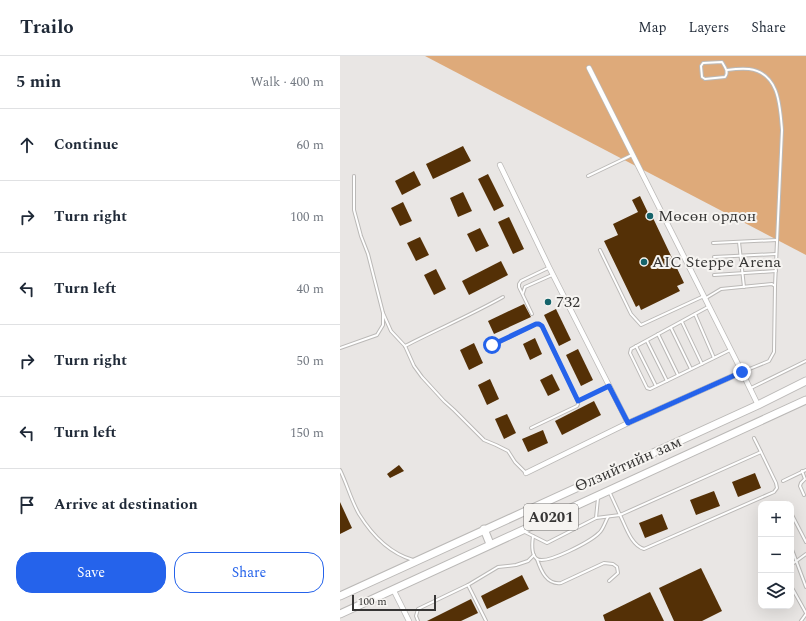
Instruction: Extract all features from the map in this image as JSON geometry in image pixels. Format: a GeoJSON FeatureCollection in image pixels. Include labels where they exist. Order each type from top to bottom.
{"type":"FeatureCollection","features":[{"type":"Feature","properties":{"kind":"highway","name":"Өлзийтийн зам"},"geometry":{"type":"LineString","coordinates":[[340,596],[758,405],[806,381]]}},
{"type":"Feature","properties":{"kind":"highway","name":"Өлзийтийн зам"},"geometry":{"type":"LineString","coordinates":[[340,614],[806,400]]}},
{"type":"Feature","properties":{"kind":"highway"},"geometry":{"type":"LineString","coordinates":[[484,529],[490,544]]}},
{"type":"Feature","properties":{"kind":"street"},"geometry":{"type":"LineString","coordinates":[[589,68],[758,405]]}},
{"type":"Feature","properties":{"kind":"street"},"geometry":{"type":"LineString","coordinates":[[500,165],[549,268],[628,423]]}},
{"type":"Feature","properties":{"kind":"street"},"geometry":{"type":"LineString","coordinates":[[526,472],[628,423],[742,372]]}},
{"type":"Feature","properties":{"kind":"street"},"geometry":{"type":"LineString","coordinates":[[393,589],[409,621]]}},
{"type":"Feature","properties":{"kind":"lane"},"geometry":{"type":"LineString","coordinates":[[722,62],[727,70],[725,77],[705,79],[702,77],[701,66],[703,63],[722,62]]}},
{"type":"Feature","properties":{"kind":"lane"},"geometry":{"type":"LineString","coordinates":[[727,70],[748,69],[763,72],[776,90],[780,108],[782,130],[776,254],[774,352],[769,361],[742,372]]}},
{"type":"Feature","properties":{"kind":"lane"},"geometry":{"type":"LineString","coordinates":[[588,176],[633,155]]}},
{"type":"Feature","properties":{"kind":"lane"},"geometry":{"type":"LineString","coordinates":[[354,176],[354,210],[361,236],[368,254],[383,313],[391,331],[405,346],[414,366],[422,377],[444,401],[484,440],[508,451],[514,462],[526,472]]}},
{"type":"Feature","properties":{"kind":"lane"},"geometry":{"type":"LineString","coordinates":[[713,243],[777,240]]}},
{"type":"Feature","properties":{"kind":"lane"},"geometry":{"type":"LineString","coordinates":[[740,242],[744,287]]}},
{"type":"Feature","properties":{"kind":"lane"},"geometry":{"type":"LineString","coordinates":[[600,250],[631,314],[642,325],[721,289],[772,284],[775,286]]}},
{"type":"Feature","properties":{"kind":"lane"},"geometry":{"type":"LineString","coordinates":[[714,257],[776,254]]}},
{"type":"Feature","properties":{"kind":"lane"},"geometry":{"type":"LineString","coordinates":[[532,314],[519,284],[549,268]]}},
{"type":"Feature","properties":{"kind":"lane"},"geometry":{"type":"LineString","coordinates":[[714,275],[776,271]]}},
{"type":"Feature","properties":{"kind":"lane"},"geometry":{"type":"LineString","coordinates":[[523,295],[525,287],[553,274]]}},
{"type":"Feature","properties":{"kind":"lane"},"geometry":{"type":"LineString","coordinates":[[405,346],[504,297]]}},
{"type":"Feature","properties":{"kind":"lane"},"geometry":{"type":"LineString","coordinates":[[709,306],[630,349],[630,353],[647,388],[650,389],[731,350]]}},
{"type":"Feature","properties":{"kind":"lane"},"geometry":{"type":"LineString","coordinates":[[340,348],[377,336],[383,326],[383,313]]}},
{"type":"Feature","properties":{"kind":"lane"},"geometry":{"type":"LineString","coordinates":[[695,314],[714,358]]}},
{"type":"Feature","properties":{"kind":"lane"},"geometry":{"type":"LineString","coordinates":[[682,322],[702,364]]}},
{"type":"Feature","properties":{"kind":"lane"},"geometry":{"type":"LineString","coordinates":[[492,345],[536,324],[539,324],[542,326],[578,401]]}},
{"type":"Feature","properties":{"kind":"lane"},"geometry":{"type":"LineString","coordinates":[[671,328],[691,369]]}},
{"type":"Feature","properties":{"kind":"lane"},"geometry":{"type":"LineString","coordinates":[[658,334],[678,375]]}},
{"type":"Feature","properties":{"kind":"lane"},"geometry":{"type":"LineString","coordinates":[[647,340],[667,381]]}},
{"type":"Feature","properties":{"kind":"lane"},"geometry":{"type":"LineString","coordinates":[[636,346],[656,386]]}},
{"type":"Feature","properties":{"kind":"lane"},"geometry":{"type":"LineString","coordinates":[[750,388],[806,360]]}},
{"type":"Feature","properties":{"kind":"lane"},"geometry":{"type":"LineString","coordinates":[[531,428],[576,406],[578,401],[609,386]]}},
{"type":"Feature","properties":{"kind":"lane"},"geometry":{"type":"LineString","coordinates":[[609,490],[634,543],[639,548],[644,549],[774,492],[777,488],[776,483],[754,438]]}},
{"type":"Feature","properties":{"kind":"lane"},"geometry":{"type":"LineString","coordinates":[[522,530],[547,543],[596,518],[620,515],[761,452]]}},
{"type":"Feature","properties":{"kind":"lane"},"geometry":{"type":"LineString","coordinates":[[340,470],[359,514],[374,534],[386,547],[398,555],[416,561]]}},
{"type":"Feature","properties":{"kind":"lane"},"geometry":{"type":"LineString","coordinates":[[782,481],[806,470]]}},
{"type":"Feature","properties":{"kind":"lane"},"geometry":{"type":"LineString","coordinates":[[802,472],[805,479],[800,486],[804,495]]}},
{"type":"Feature","properties":{"kind":"lane"},"geometry":{"type":"LineString","coordinates":[[596,518],[598,495]]}},
{"type":"Feature","properties":{"kind":"lane"},"geometry":{"type":"LineString","coordinates":[[537,559],[542,561],[559,556],[586,542],[599,533],[608,517]]}},
{"type":"Feature","properties":{"kind":"lane"},"geometry":{"type":"LineString","coordinates":[[794,519],[806,542]]}},
{"type":"Feature","properties":{"kind":"lane"},"geometry":{"type":"LineString","coordinates":[[533,536],[532,549],[534,555],[549,581],[555,584],[561,583],[604,563],[612,564],[617,567],[618,573],[609,581]]}},
{"type":"Feature","properties":{"kind":"lane"},"geometry":{"type":"LineString","coordinates":[[794,554],[806,587]]}},
{"type":"Feature","properties":{"kind":"lane"},"geometry":{"type":"LineString","coordinates":[[794,563],[806,554]]}},
{"type":"Feature","properties":{"kind":"lane"},"geometry":{"type":"LineString","coordinates":[[418,621],[416,616],[418,609],[468,585],[498,568],[528,561],[534,555]]}},
{"type":"Feature","properties":{"kind":"lane"},"geometry":{"type":"LineString","coordinates":[[468,585],[486,621]]}},
{"type":"Feature","properties":{"kind":"lane"},"geometry":{"type":"LineString","coordinates":[[794,591],[806,613],[800,621]]}},
{"type":"Feature","properties":{"kind":"shaded area"},"geometry":{"type":"Polygon","coordinates":[[[425,56],[806,56],[806,255],[425,56]]]}},
{"type":"Feature","properties":{"kind":"building"},"geometry":{"type":"Polygon","coordinates":[[[463,146],[471,161],[433,179],[426,164],[463,146]]]}},
{"type":"Feature","properties":{"kind":"building"},"geometry":{"type":"Polygon","coordinates":[[[414,171],[421,185],[402,195],[395,181],[414,171]]]}},
{"type":"Feature","properties":{"kind":"building"},"geometry":{"type":"Polygon","coordinates":[[[488,174],[504,206],[494,211],[478,179],[488,174]]]}},
{"type":"Feature","properties":{"kind":"building"},"geometry":{"type":"Polygon","coordinates":[[[463,192],[472,211],[458,217],[450,198],[463,192]]]}},
{"type":"Feature","properties":{"kind":"building","name":"AIC Steppe Arena"},"geometry":{"type":"Polygon","coordinates":[[[640,196],[651,219],[653,218],[684,283],[677,286],[680,291],[641,310],[639,305],[636,307],[604,241],[618,235],[613,224],[638,212],[632,200],[640,196]]]}},
{"type":"Feature","properties":{"kind":"building"},"geometry":{"type":"Polygon","coordinates":[[[403,202],[412,221],[400,226],[391,208],[403,202]]]}},
{"type":"Feature","properties":{"kind":"building"},"geometry":{"type":"Polygon","coordinates":[[[509,217],[524,249],[513,254],[498,222],[509,217]]]}},
{"type":"Feature","properties":{"kind":"building"},"geometry":{"type":"Polygon","coordinates":[[[480,228],[489,246],[476,252],[467,234],[480,228]]]}},
{"type":"Feature","properties":{"kind":"building"},"geometry":{"type":"Polygon","coordinates":[[[420,237],[429,255],[416,261],[407,243],[420,237]]]}},
{"type":"Feature","properties":{"kind":"building"},"geometry":{"type":"Polygon","coordinates":[[[501,261],[508,275],[469,295],[462,281],[501,261]]]}},
{"type":"Feature","properties":{"kind":"building"},"geometry":{"type":"Polygon","coordinates":[[[436,269],[446,289],[434,295],[424,275],[436,269]]]}},
{"type":"Feature","properties":{"kind":"building"},"geometry":{"type":"Polygon","coordinates":[[[524,304],[531,317],[494,334],[488,321],[524,304]]]}},
{"type":"Feature","properties":{"kind":"building"},"geometry":{"type":"Polygon","coordinates":[[[556,309],[571,340],[559,346],[544,315],[556,309]]]}},
{"type":"Feature","properties":{"kind":"building"},"geometry":{"type":"Polygon","coordinates":[[[535,338],[542,354],[530,360],[523,344],[535,338]]]}},
{"type":"Feature","properties":{"kind":"building"},"geometry":{"type":"Polygon","coordinates":[[[474,343],[483,363],[469,370],[460,350],[474,343]]]}},
{"type":"Feature","properties":{"kind":"building"},"geometry":{"type":"Polygon","coordinates":[[[578,349],[593,380],[581,386],[566,355],[578,349]]]}},
{"type":"Feature","properties":{"kind":"building"},"geometry":{"type":"Polygon","coordinates":[[[552,374],[560,390],[548,396],[540,380],[552,374]]]}},
{"type":"Feature","properties":{"kind":"building"},"geometry":{"type":"Polygon","coordinates":[[[490,379],[499,399],[487,405],[478,385],[490,379]]]}},
{"type":"Feature","properties":{"kind":"building"},"geometry":{"type":"Polygon","coordinates":[[[594,401],[601,415],[562,435],[555,421],[594,401]]]}},
{"type":"Feature","properties":{"kind":"building"},"geometry":{"type":"Polygon","coordinates":[[[507,414],[516,433],[504,439],[495,419],[507,414]]]}},
{"type":"Feature","properties":{"kind":"building"},"geometry":{"type":"Polygon","coordinates":[[[543,430],[548,443],[528,452],[522,439],[543,430]]]}},
{"type":"Feature","properties":{"kind":"building"},"geometry":{"type":"Polygon","coordinates":[[[399,465],[404,471],[390,478],[387,474],[399,465]]]}},
{"type":"Feature","properties":{"kind":"building"},"geometry":{"type":"Polygon","coordinates":[[[755,473],[761,488],[738,497],[732,482],[755,473]]]}},
{"type":"Feature","properties":{"kind":"building"},"geometry":{"type":"Polygon","coordinates":[[[714,491],[720,506],[696,515],[690,500],[714,491]]]}},
{"type":"Feature","properties":{"kind":"building"},"geometry":{"type":"Polygon","coordinates":[[[340,502],[352,528],[340,534],[340,502]]]}},
{"type":"Feature","properties":{"kind":"building"},"geometry":{"type":"Polygon","coordinates":[[[662,514],[668,529],[645,538],[639,523],[662,514]]]}},
{"type":"Feature","properties":{"kind":"building"},"geometry":{"type":"Polygon","coordinates":[[[701,568],[722,611],[702,621],[674,621],[659,588],[701,568]]]}},
{"type":"Feature","properties":{"kind":"building"},"geometry":{"type":"Polygon","coordinates":[[[522,575],[529,589],[487,609],[481,596],[522,575]]]}},
{"type":"Feature","properties":{"kind":"building"},"geometry":{"type":"Polygon","coordinates":[[[650,592],[664,621],[605,621],[603,615],[650,592]]]}},
{"type":"Feature","properties":{"kind":"building"},"geometry":{"type":"Polygon","coordinates":[[[471,599],[478,613],[461,621],[427,621],[471,599]]]}},
{"type":"Feature","properties":{"kind":"place","name":"Мөсөн ордон"},"geometry":{"type":"Point","coordinates":[650,216]}},
{"type":"Feature","properties":{"kind":"place","name":"AIC Steppe Arena"},"geometry":{"type":"Point","coordinates":[644,262]}},
{"type":"Feature","properties":{"kind":"place","name":"732"},"geometry":{"type":"Point","coordinates":[548,302]}},
{"type":"Feature","properties":{"kind":"route"},"geometry":{"type":"LineString","coordinates":[[492,345],[536,324],[539,324],[542,326],[578,401],[609,386],[628,423],[742,372]]}}]}
